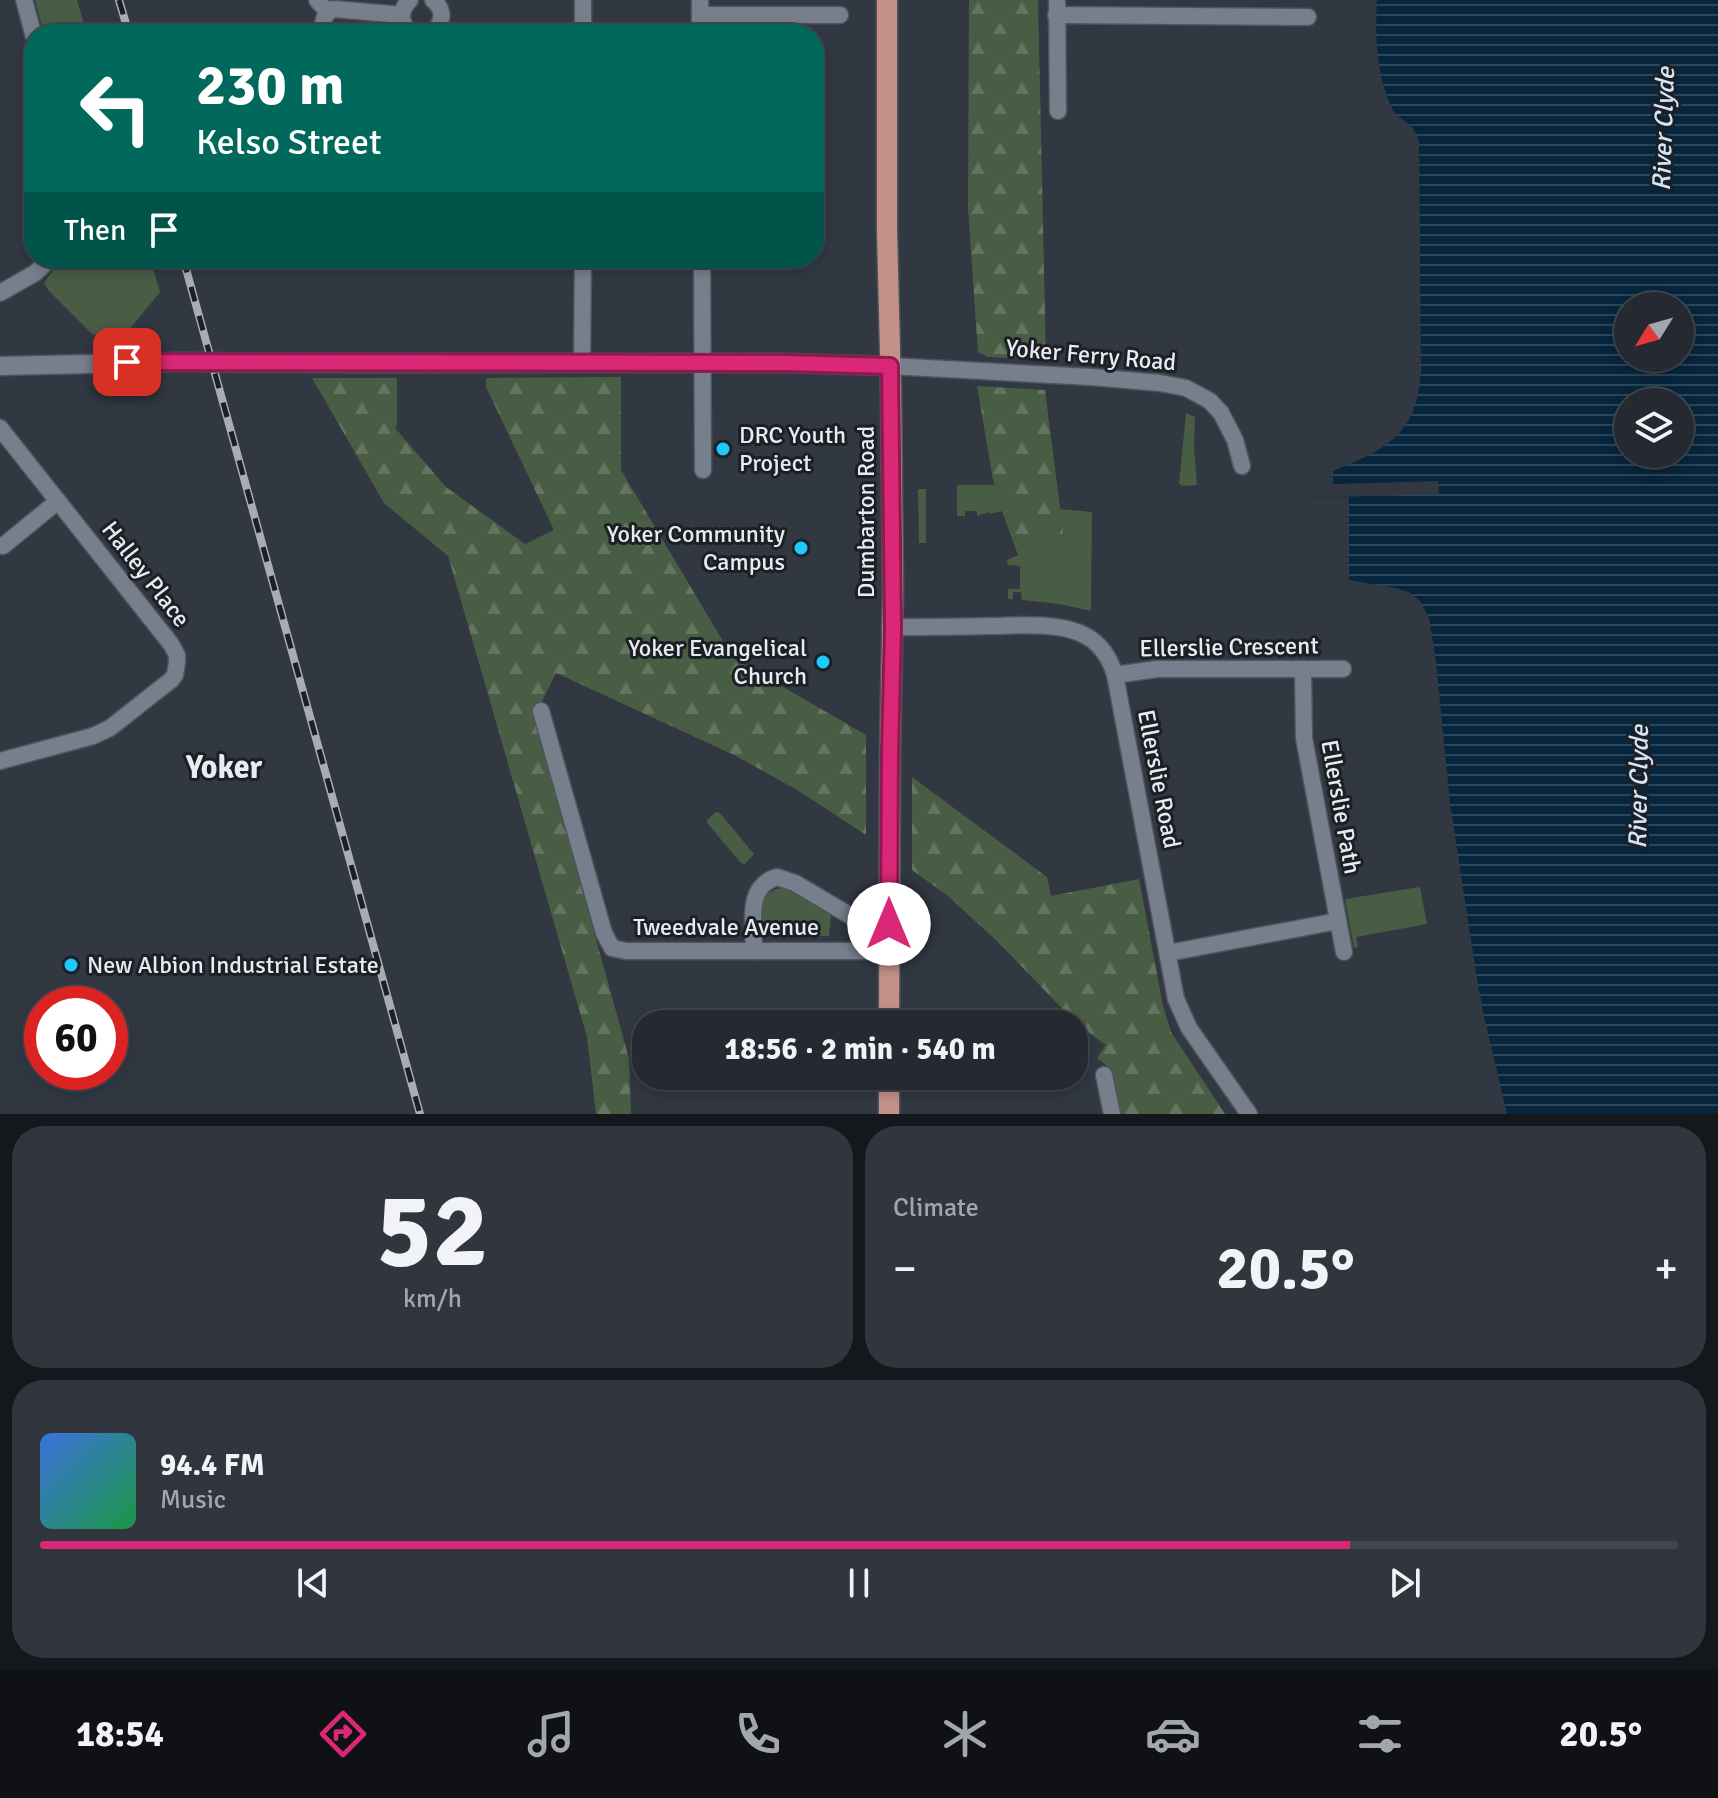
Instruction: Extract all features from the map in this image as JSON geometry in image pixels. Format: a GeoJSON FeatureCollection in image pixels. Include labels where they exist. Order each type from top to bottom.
{"type":"FeatureCollection","features":[{"type":"Feature","properties":{"kind":"main road","name":"Dumbarton Road"},"geometry":{"type":"LineString","coordinates":[[887,0],[893,627],[889,1010]]}},
{"type":"Feature","properties":{"kind":"main road"},"geometry":{"type":"LineString","coordinates":[[889,1090],[889,1114]]}},
{"type":"Feature","properties":{"kind":"street"},"geometry":{"type":"LineString","coordinates":[[24,0],[30,24]]}},
{"type":"Feature","properties":{"kind":"street"},"geometry":{"type":"LineString","coordinates":[[433,0],[438,4],[442,17],[439,24]]}},
{"type":"Feature","properties":{"kind":"street"},"geometry":{"type":"LineString","coordinates":[[583,0],[583,24]]}},
{"type":"Feature","properties":{"kind":"street"},"geometry":{"type":"LineString","coordinates":[[322,6],[338,9],[406,7]]}},
{"type":"Feature","properties":{"kind":"street"},"geometry":{"type":"LineString","coordinates":[[700,7],[840,15]]}},
{"type":"Feature","properties":{"kind":"street"},"geometry":{"type":"LineString","coordinates":[[1058,111],[1057,8],[1308,17]]}},
{"type":"Feature","properties":{"kind":"street"},"geometry":{"type":"LineString","coordinates":[[0,293],[40,268]]}},
{"type":"Feature","properties":{"kind":"street"},"geometry":{"type":"LineString","coordinates":[[582,363],[583,268]]}},
{"type":"Feature","properties":{"kind":"street"},"geometry":{"type":"LineString","coordinates":[[702,268],[703,470]]}},
{"type":"Feature","properties":{"kind":"street"},"geometry":{"type":"LineString","coordinates":[[0,366],[178,362],[890,366]]}},
{"type":"Feature","properties":{"kind":"street","name":"Yoker Ferry Road"},"geometry":{"type":"LineString","coordinates":[[890,366],[1091,377],[1186,388],[1210,401],[1221,413],[1235,440],[1242,466]]}},
{"type":"Feature","properties":{"kind":"street","name":"Halley Place"},"geometry":{"type":"LineString","coordinates":[[0,428],[177,655],[177,669],[167,685],[103,732],[0,761]]}},
{"type":"Feature","properties":{"kind":"street"},"geometry":{"type":"LineString","coordinates":[[3,546],[58,501]]}},
{"type":"Feature","properties":{"kind":"street","name":"Ellerslie Road"},"geometry":{"type":"LineString","coordinates":[[893,627],[1056,628],[1075,631],[1103,649],[1115,675],[1176,999],[1184,1019],[1249,1114]]}},
{"type":"Feature","properties":{"kind":"street","name":"Ellerslie Crescent"},"geometry":{"type":"LineString","coordinates":[[1115,675],[1157,669],[1343,669]]}},
{"type":"Feature","properties":{"kind":"street","name":"Ellerslie Path"},"geometry":{"type":"LineString","coordinates":[[1303,669],[1304,738],[1344,952]]}},
{"type":"Feature","properties":{"kind":"street","name":"Tweedvale Avenue"},"geometry":{"type":"LineString","coordinates":[[541,711],[604,933],[612,948],[626,951],[889,951]]}},
{"type":"Feature","properties":{"kind":"street"},"geometry":{"type":"LineString","coordinates":[[754,951],[754,900],[759,887],[773,878],[789,879],[859,921],[889,924]]}},
{"type":"Feature","properties":{"kind":"street"},"geometry":{"type":"LineString","coordinates":[[1168,953],[1338,921]]}},
{"type":"Feature","properties":{"kind":"street"},"geometry":{"type":"LineString","coordinates":[[1104,1075],[1112,1114]]}},
{"type":"Feature","properties":{"kind":"green space"},"geometry":{"type":"Polygon","coordinates":[[[35,0],[77,0],[84,24],[41,24],[35,0]]]}},
{"type":"Feature","properties":{"kind":"green space"},"geometry":{"type":"Polygon","coordinates":[[[969,0],[1038,0],[1046,360],[988,357],[978,352],[968,208],[969,0]]]}},
{"type":"Feature","properties":{"kind":"green space"},"geometry":{"type":"Polygon","coordinates":[[[55,268],[153,268],[160,292],[129,330],[93,335],[44,283],[55,268]]]}},
{"type":"Feature","properties":{"kind":"green space"},"geometry":{"type":"Polygon","coordinates":[[[621,377],[621,470],[733,658],[866,735],[866,835],[799,791],[734,755],[556,673],[534,717],[629,1058],[631,1114],[596,1114],[587,1037],[448,556],[384,503],[312,378],[397,378],[395,428],[446,487],[525,544],[554,530],[486,387],[486,378],[621,377]]]}},
{"type":"Feature","properties":{"kind":"green space"},"geometry":{"type":"Polygon","coordinates":[[[977,386],[1045,390],[1064,539],[1016,539],[993,480],[977,386]]]}},
{"type":"Feature","properties":{"kind":"green space"},"geometry":{"type":"Polygon","coordinates":[[[1186,413],[1195,417],[1197,485],[1183,486],[1179,484],[1186,413]]]}},
{"type":"Feature","properties":{"kind":"green space"},"geometry":{"type":"Polygon","coordinates":[[[957,485],[995,485],[1016,539],[1064,539],[1060,509],[1092,512],[1091,611],[1022,600],[1021,592],[1013,592],[1013,599],[1008,599],[1008,589],[1020,589],[1020,566],[1008,565],[1007,560],[1018,555],[1002,511],[977,516],[977,511],[965,511],[965,516],[957,516],[957,485]]]}},
{"type":"Feature","properties":{"kind":"green space"},"geometry":{"type":"Polygon","coordinates":[[[918,489],[926,489],[926,543],[919,543],[918,489]]]}},
{"type":"Feature","properties":{"kind":"green space"},"geometry":{"type":"Polygon","coordinates":[[[912,777],[1047,877],[1051,896],[1139,879],[1163,1006],[1171,1032],[1225,1114],[1119,1114],[1107,1066],[1097,1058],[1106,1045],[1088,1032],[1088,1010],[1064,1010],[998,942],[948,896],[912,870],[912,777]]]}},
{"type":"Feature","properties":{"kind":"green space"},"geometry":{"type":"Polygon","coordinates":[[[716,812],[754,854],[745,864],[707,823],[716,812]]]}},
{"type":"Feature","properties":{"kind":"green space"},"geometry":{"type":"Polygon","coordinates":[[[785,887],[831,915],[829,936],[773,936],[769,933],[761,917],[762,905],[769,893],[785,887]]]}},
{"type":"Feature","properties":{"kind":"green space"},"geometry":{"type":"Polygon","coordinates":[[[1420,887],[1427,924],[1356,937],[1358,947],[1354,948],[1345,899],[1420,887]]]}},
{"type":"Feature","properties":{"kind":"water","name":"River Clyde"},"geometry":{"type":"Polygon","coordinates":[[[1377,0],[1718,0],[1718,1114],[1507,1114],[1477,979],[1450,803],[1429,618],[1420,601],[1409,592],[1349,580],[1349,497],[1304,498],[1303,485],[1333,484],[1333,471],[1369,455],[1396,436],[1406,425],[1418,392],[1421,371],[1419,142],[1414,130],[1395,113],[1387,96],[1377,41],[1377,0]]]}},
{"type":"Feature","properties":{"kind":"pier"},"geometry":{"type":"Polygon","coordinates":[[[1438,481],[1439,494],[1304,498],[1303,485],[1438,481]]]}},
{"type":"Feature","properties":{"kind":"railway"},"geometry":{"type":"LineString","coordinates":[[119,0],[126,24]]}},
{"type":"Feature","properties":{"kind":"railway"},"geometry":{"type":"LineString","coordinates":[[186,268],[420,1114]]}},
{"type":"Feature","properties":{"kind":"place","name":"DRC Youth Project"},"geometry":{"type":"Point","coordinates":[723,449]}},
{"type":"Feature","properties":{"kind":"place","name":"Yoker Community Campus"},"geometry":{"type":"Point","coordinates":[801,548]}},
{"type":"Feature","properties":{"kind":"place","name":"Yoker Evangelical Church"},"geometry":{"type":"Point","coordinates":[823,662]}},
{"type":"Feature","properties":{"kind":"place","name":"New Albion Industrial Estate"},"geometry":{"type":"Point","coordinates":[71,965]}},
{"type":"Feature","properties":{"kind":"district","name":"Yoker"},"geometry":{"type":"Point","coordinates":[224,767]}},
{"type":"Feature","properties":{"kind":"route"},"geometry":{"type":"LineString","coordinates":[[127,362],[786,363],[890,366],[893,627],[889,924]]}}]}
